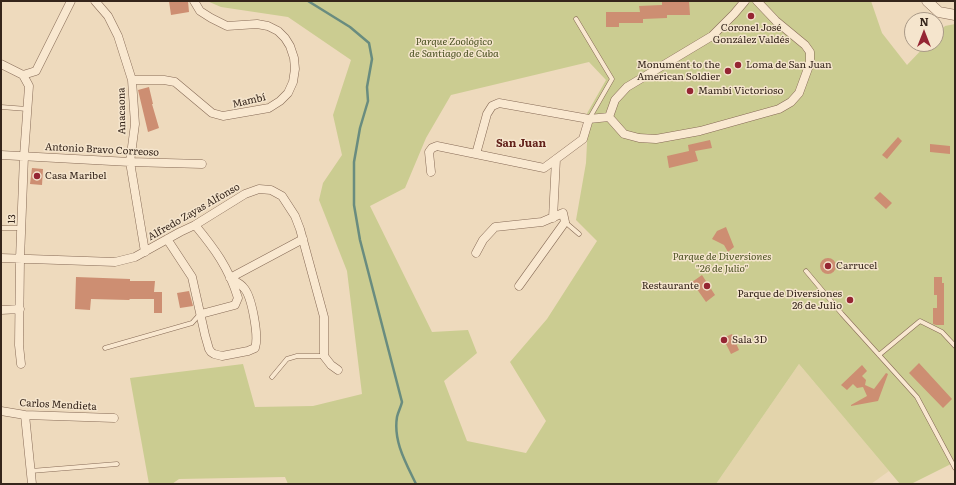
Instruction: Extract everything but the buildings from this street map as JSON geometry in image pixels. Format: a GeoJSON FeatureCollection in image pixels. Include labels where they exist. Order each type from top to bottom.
{"type":"FeatureCollection","features":[{"type":"Feature","properties":{"kind":"street"},"geometry":{"type":"LineString","coordinates":[[1,64],[23,75],[36,71],[71,1]]}},
{"type":"Feature","properties":{"kind":"street","name":"Anacaona"},"geometry":{"type":"LineString","coordinates":[[95,1],[108,16],[118,36],[132,80],[135,124],[130,162],[145,252]]}},
{"type":"Feature","properties":{"kind":"street","name":"Mambí"},"geometry":{"type":"LineString","coordinates":[[132,80],[164,80],[174,82],[212,113],[223,116],[269,108],[280,101],[288,93],[293,82],[295,69],[294,58],[287,42],[278,31],[268,26],[257,24],[227,26],[200,11],[194,1]]}},
{"type":"Feature","properties":{"kind":"street"},"geometry":{"type":"LineString","coordinates":[[609,117],[615,100],[627,87],[712,36],[745,1]]}},
{"type":"Feature","properties":{"kind":"street"},"geometry":{"type":"LineString","coordinates":[[609,117],[624,134],[638,138],[656,139],[700,131],[779,110],[791,102],[799,93],[807,72],[810,63],[810,52],[806,45],[776,21],[757,1]]}},
{"type":"Feature","properties":{"kind":"street"},"geometry":{"type":"LineString","coordinates":[[927,1],[939,12],[955,15]]}},
{"type":"Feature","properties":{"kind":"street","name":"13"},"geometry":{"type":"LineString","coordinates":[[21,364],[19,345],[20,259],[28,86],[23,75]]}},
{"type":"Feature","properties":{"kind":"street"},"geometry":{"type":"LineString","coordinates":[[476,154],[487,114],[492,106],[499,103],[589,119],[609,117]]}},
{"type":"Feature","properties":{"kind":"street"},"geometry":{"type":"LineString","coordinates":[[431,172],[429,152],[432,148],[437,146],[544,168],[583,139],[589,119]]}},
{"type":"Feature","properties":{"kind":"street","name":"Antonio Bravo Correoso"},"geometry":{"type":"LineString","coordinates":[[1,155],[130,162],[202,164]]}},
{"type":"Feature","properties":{"kind":"street"},"geometry":{"type":"LineString","coordinates":[[553,218],[556,159]]}},
{"type":"Feature","properties":{"kind":"street","name":"Alfredo Zayas Alfonso"},"geometry":{"type":"LineString","coordinates":[[1,258],[115,262],[135,257],[195,225],[245,194],[259,190],[271,190],[282,196],[290,207],[300,229],[324,317],[324,356]]}},
{"type":"Feature","properties":{"kind":"street"},"geometry":{"type":"LineString","coordinates":[[476,253],[483,240],[495,227],[542,222],[562,213],[565,222],[519,286]]}},
{"type":"Feature","properties":{"kind":"street"},"geometry":{"type":"LineString","coordinates":[[195,225],[214,248],[225,266],[238,298],[235,305],[200,314]]}},
{"type":"Feature","properties":{"kind":"street"},"geometry":{"type":"LineString","coordinates":[[167,239],[192,277],[209,349],[214,354],[227,355],[248,351],[255,348],[255,326],[248,294],[243,286],[230,278]]}},
{"type":"Feature","properties":{"kind":"street"},"geometry":{"type":"LineString","coordinates":[[230,278],[303,239]]}},
{"type":"Feature","properties":{"kind":"street"},"geometry":{"type":"LineString","coordinates":[[1,310],[20,309]]}},
{"type":"Feature","properties":{"kind":"street"},"geometry":{"type":"LineString","coordinates":[[324,356],[331,365],[338,370]]}},
{"type":"Feature","properties":{"kind":"street","name":"Carlos Mendieta"},"geometry":{"type":"LineString","coordinates":[[1,411],[25,415],[114,418]]}},
{"type":"Feature","properties":{"kind":"street"},"geometry":{"type":"LineString","coordinates":[[25,415],[32,484]]}},
{"type":"Feature","properties":{"kind":"lane"},"geometry":{"type":"LineString","coordinates":[[576,19],[612,79],[589,119]]}},
{"type":"Feature","properties":{"kind":"lane"},"geometry":{"type":"LineString","coordinates":[[1,107],[27,109]]}},
{"type":"Feature","properties":{"kind":"lane"},"geometry":{"type":"LineString","coordinates":[[565,222],[579,234]]}},
{"type":"Feature","properties":{"kind":"lane"},"geometry":{"type":"LineString","coordinates":[[1,228],[21,228]]}},
{"type":"Feature","properties":{"kind":"lane"},"geometry":{"type":"LineString","coordinates":[[806,271],[842,314],[917,397],[955,468]]}},
{"type":"Feature","properties":{"kind":"lane"},"geometry":{"type":"LineString","coordinates":[[105,348],[192,323],[200,314]]}},
{"type":"Feature","properties":{"kind":"lane"},"geometry":{"type":"LineString","coordinates":[[879,354],[920,320],[942,332],[955,346]]}},
{"type":"Feature","properties":{"kind":"lane"},"geometry":{"type":"LineString","coordinates":[[272,377],[288,359],[297,356],[324,356]]}},
{"type":"Feature","properties":{"kind":"lane"},"geometry":{"type":"LineString","coordinates":[[31,471],[117,464]]}},
{"type":"Feature","properties":{"kind":"shaded area"},"geometry":{"type":"Polygon","coordinates":[[[799,364],[889,471],[871,484],[716,484],[799,364]]]}},
{"type":"Feature","properties":{"kind":"green space"},"geometry":{"type":"Polygon","coordinates":[[[207,1],[871,1],[882,33],[907,65],[919,52],[944,52],[944,27],[955,24],[955,462],[911,484],[900,484],[799,364],[716,484],[288,484],[285,477],[179,479],[172,484],[149,484],[130,378],[243,364],[255,407],[313,406],[362,394],[347,271],[319,200],[323,183],[342,155],[333,115],[351,60],[288,17],[221,7],[207,1]],[[589,62],[451,95],[426,138],[405,188],[370,206],[432,332],[468,330],[477,353],[444,381],[467,441],[526,453],[546,421],[510,362],[547,319],[597,241],[576,220],[586,163],[588,123],[593,123],[595,119],[585,117],[606,80],[589,62]]]}},
{"type":"Feature","properties":{"kind":"waterway"},"geometry":{"type":"LineString","coordinates":[[308,1],[350,27],[369,43],[372,59],[367,87],[368,101],[360,128],[354,162],[354,205],[360,240],[402,402],[397,417],[397,435],[401,452],[416,484]]}},
{"type":"Feature","properties":{"kind":"place","name":"Coronel José González Valdés"},"geometry":{"type":"Point","coordinates":[751,16]}},
{"type":"Feature","properties":{"kind":"place","name":"Loma de San Juan"},"geometry":{"type":"Point","coordinates":[738,65]}},
{"type":"Feature","properties":{"kind":"place","name":"Monument to the American Soldier"},"geometry":{"type":"Point","coordinates":[728,71]}},
{"type":"Feature","properties":{"kind":"place","name":"Mambí Victorioso"},"geometry":{"type":"Point","coordinates":[690,91]}},
{"type":"Feature","properties":{"kind":"place","name":"Casa Maribel"},"geometry":{"type":"Point","coordinates":[37,176]}},
{"type":"Feature","properties":{"kind":"place","name":"Carrucel"},"geometry":{"type":"Point","coordinates":[828,266]}},
{"type":"Feature","properties":{"kind":"place","name":"Restaurante"},"geometry":{"type":"Point","coordinates":[707,286]}},
{"type":"Feature","properties":{"kind":"place","name":"Parque de Diversiones 26 de Julio"},"geometry":{"type":"Point","coordinates":[850,300]}},
{"type":"Feature","properties":{"kind":"place","name":"Sala 3D"},"geometry":{"type":"Point","coordinates":[724,340]}},
{"type":"Feature","properties":{"kind":"district","name":"San Juan"},"geometry":{"type":"Point","coordinates":[521,144]}},
{"type":"Feature","properties":{"kind":"park label","name":"Parque Zoológico de Santiago de Cuba"},"geometry":{"type":"Point","coordinates":[454,48]}},
{"type":"Feature","properties":{"kind":"park label","name":"Parque de Diversiones \"26 de Julio\""},"geometry":{"type":"Point","coordinates":[722,262]}}]}
